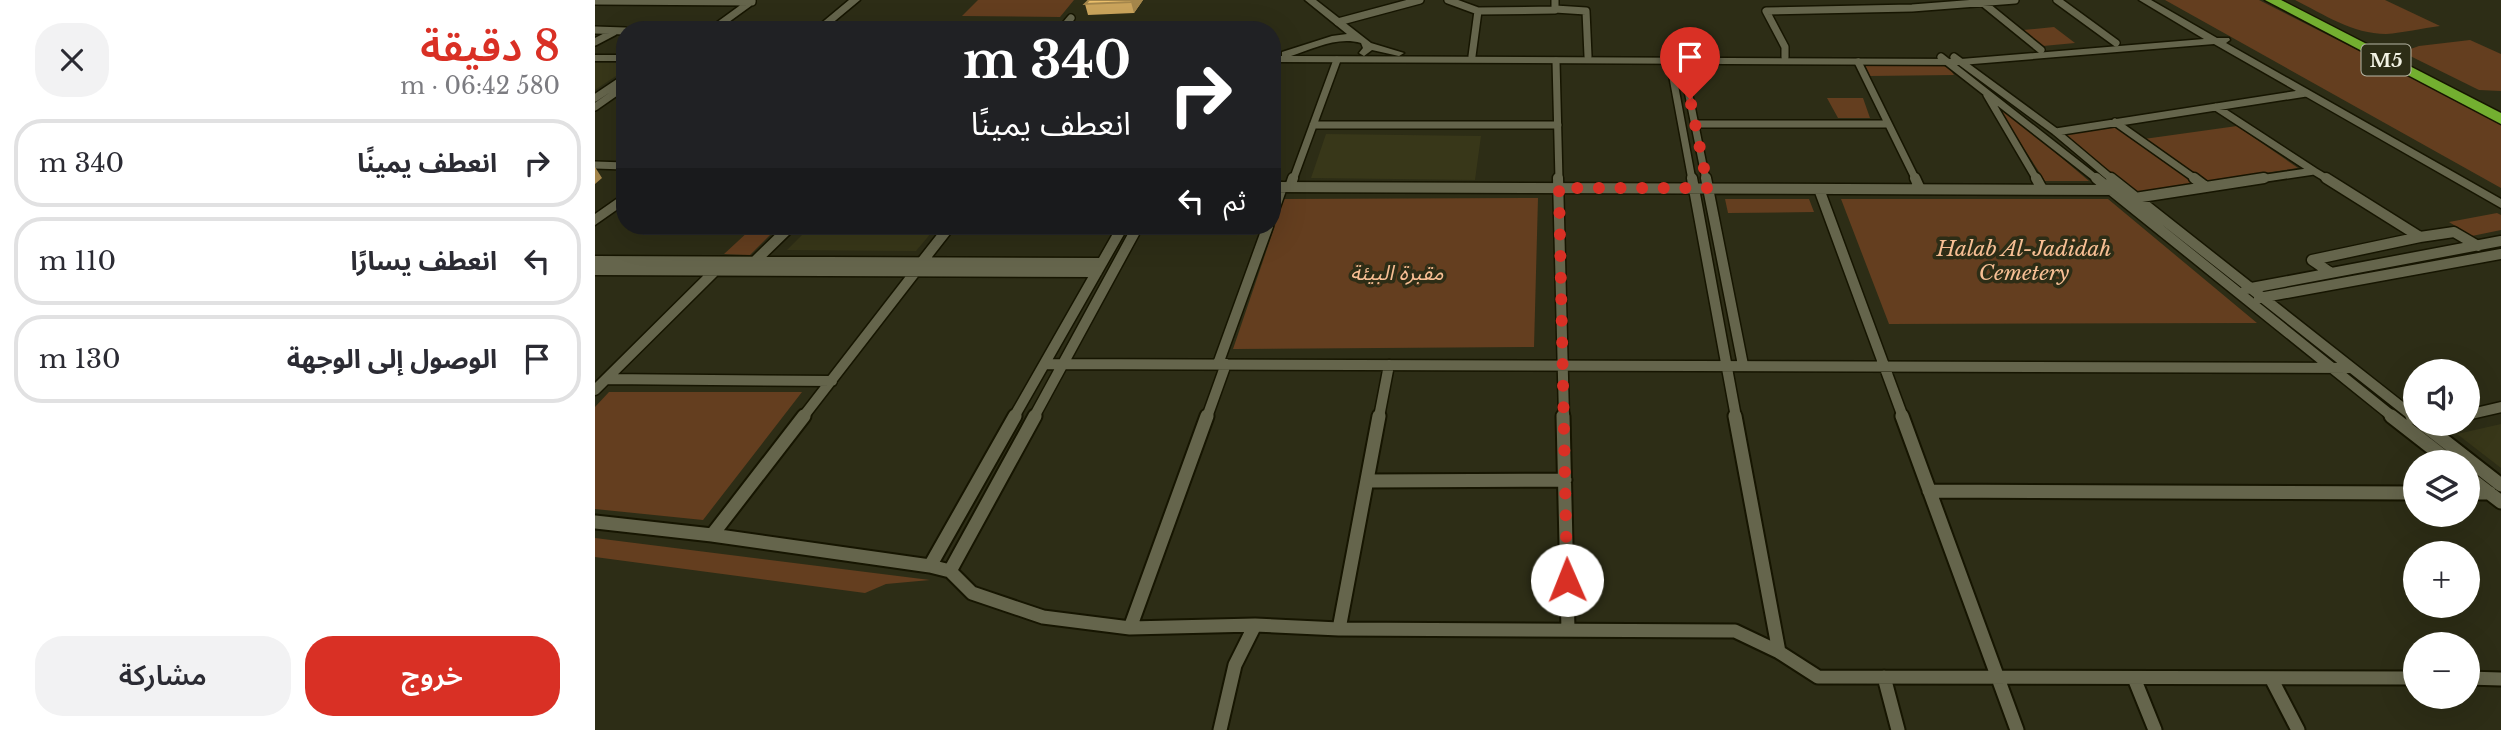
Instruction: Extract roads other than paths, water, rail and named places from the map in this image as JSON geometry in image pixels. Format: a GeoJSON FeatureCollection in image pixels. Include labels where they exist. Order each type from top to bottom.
{"type":"FeatureCollection","features":[{"type":"Feature","properties":{"kind":"highway","name":"M5"},"geometry":{"type":"LineString","coordinates":[[2271,0],[2501,119]]}},
{"type":"Feature","properties":{"kind":"highway","name":"M5"},"geometry":{"type":"LineString","coordinates":[[2286,0],[2501,109]]}},
{"type":"Feature","properties":{"kind":"street"},"geometry":{"type":"LineString","coordinates":[[829,21],[855,0]]}},
{"type":"Feature","properties":{"kind":"street"},"geometry":{"type":"LineString","coordinates":[[843,21],[868,0]]}},
{"type":"Feature","properties":{"kind":"street"},"geometry":{"type":"LineString","coordinates":[[1296,0],[1331,27],[1329,40]]}},
{"type":"Feature","properties":{"kind":"street"},"geometry":{"type":"LineString","coordinates":[[1310,0],[1364,42],[1380,50],[1411,55],[1858,62],[1951,60],[2216,38]]}},
{"type":"Feature","properties":{"kind":"street"},"geometry":{"type":"LineString","coordinates":[[1338,22],[1420,0]]}},
{"type":"Feature","properties":{"kind":"street"},"geometry":{"type":"LineString","coordinates":[[1448,0],[1478,11],[1586,10],[1596,58]]}},
{"type":"Feature","properties":{"kind":"street"},"geometry":{"type":"LineString","coordinates":[[1555,0],[1555,9]]}},
{"type":"Feature","properties":{"kind":"street"},"geometry":{"type":"LineString","coordinates":[[1852,0],[1857,9]]}},
{"type":"Feature","properties":{"kind":"street"},"geometry":{"type":"LineString","coordinates":[[1785,57],[1785,47],[1766,11],[2015,0]]}},
{"type":"Feature","properties":{"kind":"street"},"geometry":{"type":"LineString","coordinates":[[2057,0],[2116,43]]}},
{"type":"Feature","properties":{"kind":"street"},"geometry":{"type":"LineString","coordinates":[[2144,0],[2501,195]]}},
{"type":"Feature","properties":{"kind":"street"},"geometry":{"type":"LineString","coordinates":[[2156,0],[2306,93],[2501,204]]}},
{"type":"Feature","properties":{"kind":"street"},"geometry":{"type":"LineString","coordinates":[[595,1],[753,1]]}},
{"type":"Feature","properties":{"kind":"street"},"geometry":{"type":"LineString","coordinates":[[725,21],[753,1]]}},
{"type":"Feature","properties":{"kind":"street"},"geometry":{"type":"LineString","coordinates":[[1982,2],[2041,50]]}},
{"type":"Feature","properties":{"kind":"street"},"geometry":{"type":"LineString","coordinates":[[1472,56],[1478,11]]}},
{"type":"Feature","properties":{"kind":"street"},"geometry":{"type":"LineString","coordinates":[[595,30],[616,31]]}},
{"type":"Feature","properties":{"kind":"street"},"geometry":{"type":"LineString","coordinates":[[595,42],[616,33]]}},
{"type":"Feature","properties":{"kind":"street"},"geometry":{"type":"LineString","coordinates":[[1676,59],[1785,57],[1951,60],[2116,43],[2216,38]]}},
{"type":"Feature","properties":{"kind":"street"},"geometry":{"type":"LineString","coordinates":[[1281,54],[1317,46],[1329,40],[1364,42]]}},
{"type":"Feature","properties":{"kind":"street"},"geometry":{"type":"LineString","coordinates":[[1317,46],[1317,54],[1337,60],[1361,55],[1368,48],[1364,42]]}},
{"type":"Feature","properties":{"kind":"street"},"geometry":{"type":"LineString","coordinates":[[595,52],[616,52]]}},
{"type":"Feature","properties":{"kind":"street"},"geometry":{"type":"LineString","coordinates":[[1281,57],[1337,60],[1556,61],[1596,58]]}},
{"type":"Feature","properties":{"kind":"street"},"geometry":{"type":"LineString","coordinates":[[595,58],[616,58]]}},
{"type":"Feature","properties":{"kind":"street"},"geometry":{"type":"LineString","coordinates":[[1676,59],[1695,124],[1743,365]]}},
{"type":"Feature","properties":{"kind":"street"},"geometry":{"type":"LineString","coordinates":[[1676,59],[1693,188],[1779,652]]}},
{"type":"Feature","properties":{"kind":"street"},"geometry":{"type":"LineString","coordinates":[[1337,60],[1313,125],[1282,187],[2125,190]]}},
{"type":"Feature","properties":{"kind":"street"},"geometry":{"type":"LineString","coordinates":[[1951,60],[1984,90],[2435,450]]}},
{"type":"Feature","properties":{"kind":"street"},"geometry":{"type":"LineString","coordinates":[[1951,60],[2056,132],[2135,198],[2403,407]]}},
{"type":"Feature","properties":{"kind":"street"},"geometry":{"type":"LineString","coordinates":[[1556,61],[1568,630]]}},
{"type":"Feature","properties":{"kind":"street"},"geometry":{"type":"LineString","coordinates":[[1858,62],[1920,189]]}},
{"type":"Feature","properties":{"kind":"street"},"geometry":{"type":"LineString","coordinates":[[595,98],[616,84]]}},
{"type":"Feature","properties":{"kind":"street"},"geometry":{"type":"LineString","coordinates":[[1984,90],[2042,189]]}},
{"type":"Feature","properties":{"kind":"street"},"geometry":{"type":"LineString","coordinates":[[595,107],[616,92]]}},
{"type":"Feature","properties":{"kind":"street"},"geometry":{"type":"LineString","coordinates":[[2056,132],[2306,93]]}},
{"type":"Feature","properties":{"kind":"street"},"geometry":{"type":"LineString","coordinates":[[2216,107],[2420,237]]}},
{"type":"Feature","properties":{"kind":"street"},"geometry":{"type":"LineString","coordinates":[[2115,122],[2206,187]]}},
{"type":"Feature","properties":{"kind":"street"},"geometry":{"type":"LineString","coordinates":[[1695,124],[1888,124]]}},
{"type":"Feature","properties":{"kind":"street"},"geometry":{"type":"LineString","coordinates":[[1313,125],[1558,125]]}},
{"type":"Feature","properties":{"kind":"street"},"geometry":{"type":"LineString","coordinates":[[595,165],[616,166]]}},
{"type":"Feature","properties":{"kind":"street"},"geometry":{"type":"LineString","coordinates":[[2135,198],[2314,171]]}},
{"type":"Feature","properties":{"kind":"street"},"geometry":{"type":"LineString","coordinates":[[1819,189],[2017,730]]}},
{"type":"Feature","properties":{"kind":"street"},"geometry":{"type":"LineString","coordinates":[[595,207],[616,191]]}},
{"type":"Feature","properties":{"kind":"street"},"geometry":{"type":"LineString","coordinates":[[595,221],[616,204]]}},
{"type":"Feature","properties":{"kind":"street"},"geometry":{"type":"LineString","coordinates":[[2331,273],[2312,260],[2454,232],[2478,246]]}},
{"type":"Feature","properties":{"kind":"street"},"geometry":{"type":"LineString","coordinates":[[754,262],[782,235]]}},
{"type":"Feature","properties":{"kind":"street"},"geometry":{"type":"LineString","coordinates":[[712,535],[943,235]]}},
{"type":"Feature","properties":{"kind":"street"},"geometry":{"type":"LineString","coordinates":[[930,566],[1118,235]]}},
{"type":"Feature","properties":{"kind":"street"},"geometry":{"type":"LineString","coordinates":[[950,571],[1132,235]]}},
{"type":"Feature","properties":{"kind":"street"},"geometry":{"type":"LineString","coordinates":[[1130,628],[1265,235]]}},
{"type":"Feature","properties":{"kind":"street"},"geometry":{"type":"LineString","coordinates":[[2234,291],[2501,241]]}},
{"type":"Feature","properties":{"kind":"street"},"geometry":{"type":"LineString","coordinates":[[2437,254],[2451,264]]}},
{"type":"Feature","properties":{"kind":"street"},"geometry":{"type":"LineString","coordinates":[[2246,301],[2501,254]]}},
{"type":"Feature","properties":{"kind":"street"},"geometry":{"type":"LineString","coordinates":[[595,261],[1099,268]]}},
{"type":"Feature","properties":{"kind":"street"},"geometry":{"type":"LineString","coordinates":[[595,390],[724,262]]}},
{"type":"Feature","properties":{"kind":"street"},"geometry":{"type":"LineString","coordinates":[[595,270],[715,271],[919,267]]}},
{"type":"Feature","properties":{"kind":"street"},"geometry":{"type":"LineString","coordinates":[[1045,363],[2352,368]]}},
{"type":"Feature","properties":{"kind":"street"},"geometry":{"type":"LineString","coordinates":[[1339,629],[1389,365]]}},
{"type":"Feature","properties":{"kind":"street"},"geometry":{"type":"LineString","coordinates":[[606,379],[831,381]]}},
{"type":"Feature","properties":{"kind":"street"},"geometry":{"type":"LineString","coordinates":[[2480,412],[2501,407]]}},
{"type":"Feature","properties":{"kind":"street"},"geometry":{"type":"LineString","coordinates":[[2440,436],[2501,485]]}},
{"type":"Feature","properties":{"kind":"street"},"geometry":{"type":"LineString","coordinates":[[1367,481],[1565,480]]}},
{"type":"Feature","properties":{"kind":"street"},"geometry":{"type":"LineString","coordinates":[[2480,486],[2501,502]]}},
{"type":"Feature","properties":{"kind":"street"},"geometry":{"type":"LineString","coordinates":[[1929,491],[2403,493]]}},
{"type":"Feature","properties":{"kind":"street"},"geometry":{"type":"LineString","coordinates":[[2480,493],[2490,493]]}},
{"type":"Feature","properties":{"kind":"street"},"geometry":{"type":"LineString","coordinates":[[595,522],[712,535],[930,566],[950,571],[972,593],[1043,617],[1130,628],[1255,625],[1339,629],[1735,631],[1779,652],[1818,677],[2403,678]]}},
{"type":"Feature","properties":{"kind":"street"},"geometry":{"type":"LineString","coordinates":[[1220,730],[1235,665],[1255,625]]}},
{"type":"Feature","properties":{"kind":"street"},"geometry":{"type":"LineString","coordinates":[[1884,677],[1898,730]]}},
{"type":"Feature","properties":{"kind":"street"},"geometry":{"type":"LineString","coordinates":[[2134,678],[2155,730]]}},
{"type":"Feature","properties":{"kind":"street"},"geometry":{"type":"LineString","coordinates":[[2271,678],[2298,730]]}},
{"type":"Feature","properties":{"kind":"street"},"geometry":{"type":"LineString","coordinates":[[2480,678],[2501,678]]}},
{"type":"Feature","properties":{"kind":"park label","name":"Halab Al-Jadidah Cemetery"},"geometry":{"type":"Point","coordinates":[2024,261]}},
{"type":"Feature","properties":{"kind":"park label","name":"مقبرة البيئة"},"geometry":{"type":"Point","coordinates":[1397,273]}}]}
